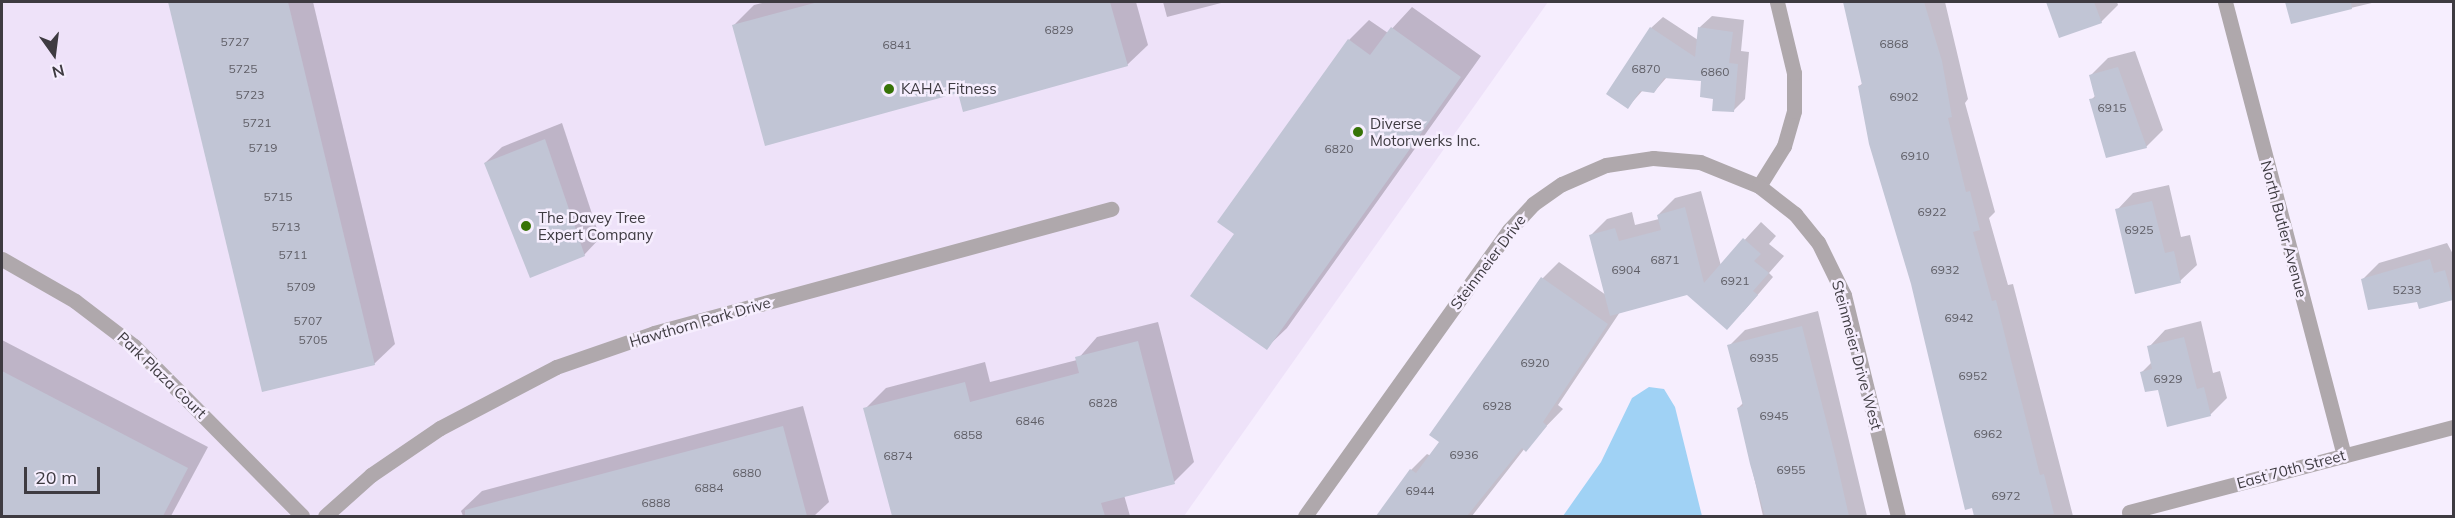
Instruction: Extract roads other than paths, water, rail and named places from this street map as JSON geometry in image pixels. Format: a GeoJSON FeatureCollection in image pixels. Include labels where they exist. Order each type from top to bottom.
{"type":"FeatureCollection","features":[{"type":"Feature","properties":{"kind":"street"},"geometry":{"type":"LineString","coordinates":[[1758,186],[1784,146],[1794,111],[1794,74],[1777,2]]}},
{"type":"Feature","properties":{"kind":"street","name":"North Butler Avenue"},"geometry":{"type":"LineString","coordinates":[[2225,2],[2344,456]]}},
{"type":"Feature","properties":{"kind":"street","name":"Steinmeier Drive"},"geometry":{"type":"LineString","coordinates":[[1305,516],[1509,230],[1533,204],[1562,184],[1606,165],[1653,158],[1700,162],[1758,186]]}},
{"type":"Feature","properties":{"kind":"street","name":"Steinmeier Drive West"},"geometry":{"type":"LineString","coordinates":[[1758,186],[1803,223],[1835,274],[1898,516]]}},
{"type":"Feature","properties":{"kind":"street","name":"Hawthorn Park Drive"},"geometry":{"type":"LineString","coordinates":[[325,516],[371,475],[440,428],[556,367],[654,333],[1111,209]]}},
{"type":"Feature","properties":{"kind":"street","name":"Park Plaza Court"},"geometry":{"type":"LineString","coordinates":[[2,259],[75,301],[134,346],[302,516]]}},
{"type":"Feature","properties":{"kind":"street","name":"East 70th Street"},"geometry":{"type":"LineString","coordinates":[[2129,513],[2454,427]]}},
{"type":"Feature","properties":{"kind":"water"},"geometry":{"type":"Polygon","coordinates":[[[1649,387],[1664,389],[1675,407],[1702,516],[1563,516],[1601,462],[1632,398],[1649,387]]]}},
{"type":"Feature","properties":{"kind":"place","name":"KAHA Fitness"},"geometry":{"type":"Point","coordinates":[889,89]}},
{"type":"Feature","properties":{"kind":"place","name":"Diverse Motorwerks Inc."},"geometry":{"type":"Point","coordinates":[1358,132]}},
{"type":"Feature","properties":{"kind":"place","name":"The Davey Tree Expert Company"},"geometry":{"type":"Point","coordinates":[526,226]}}]}
